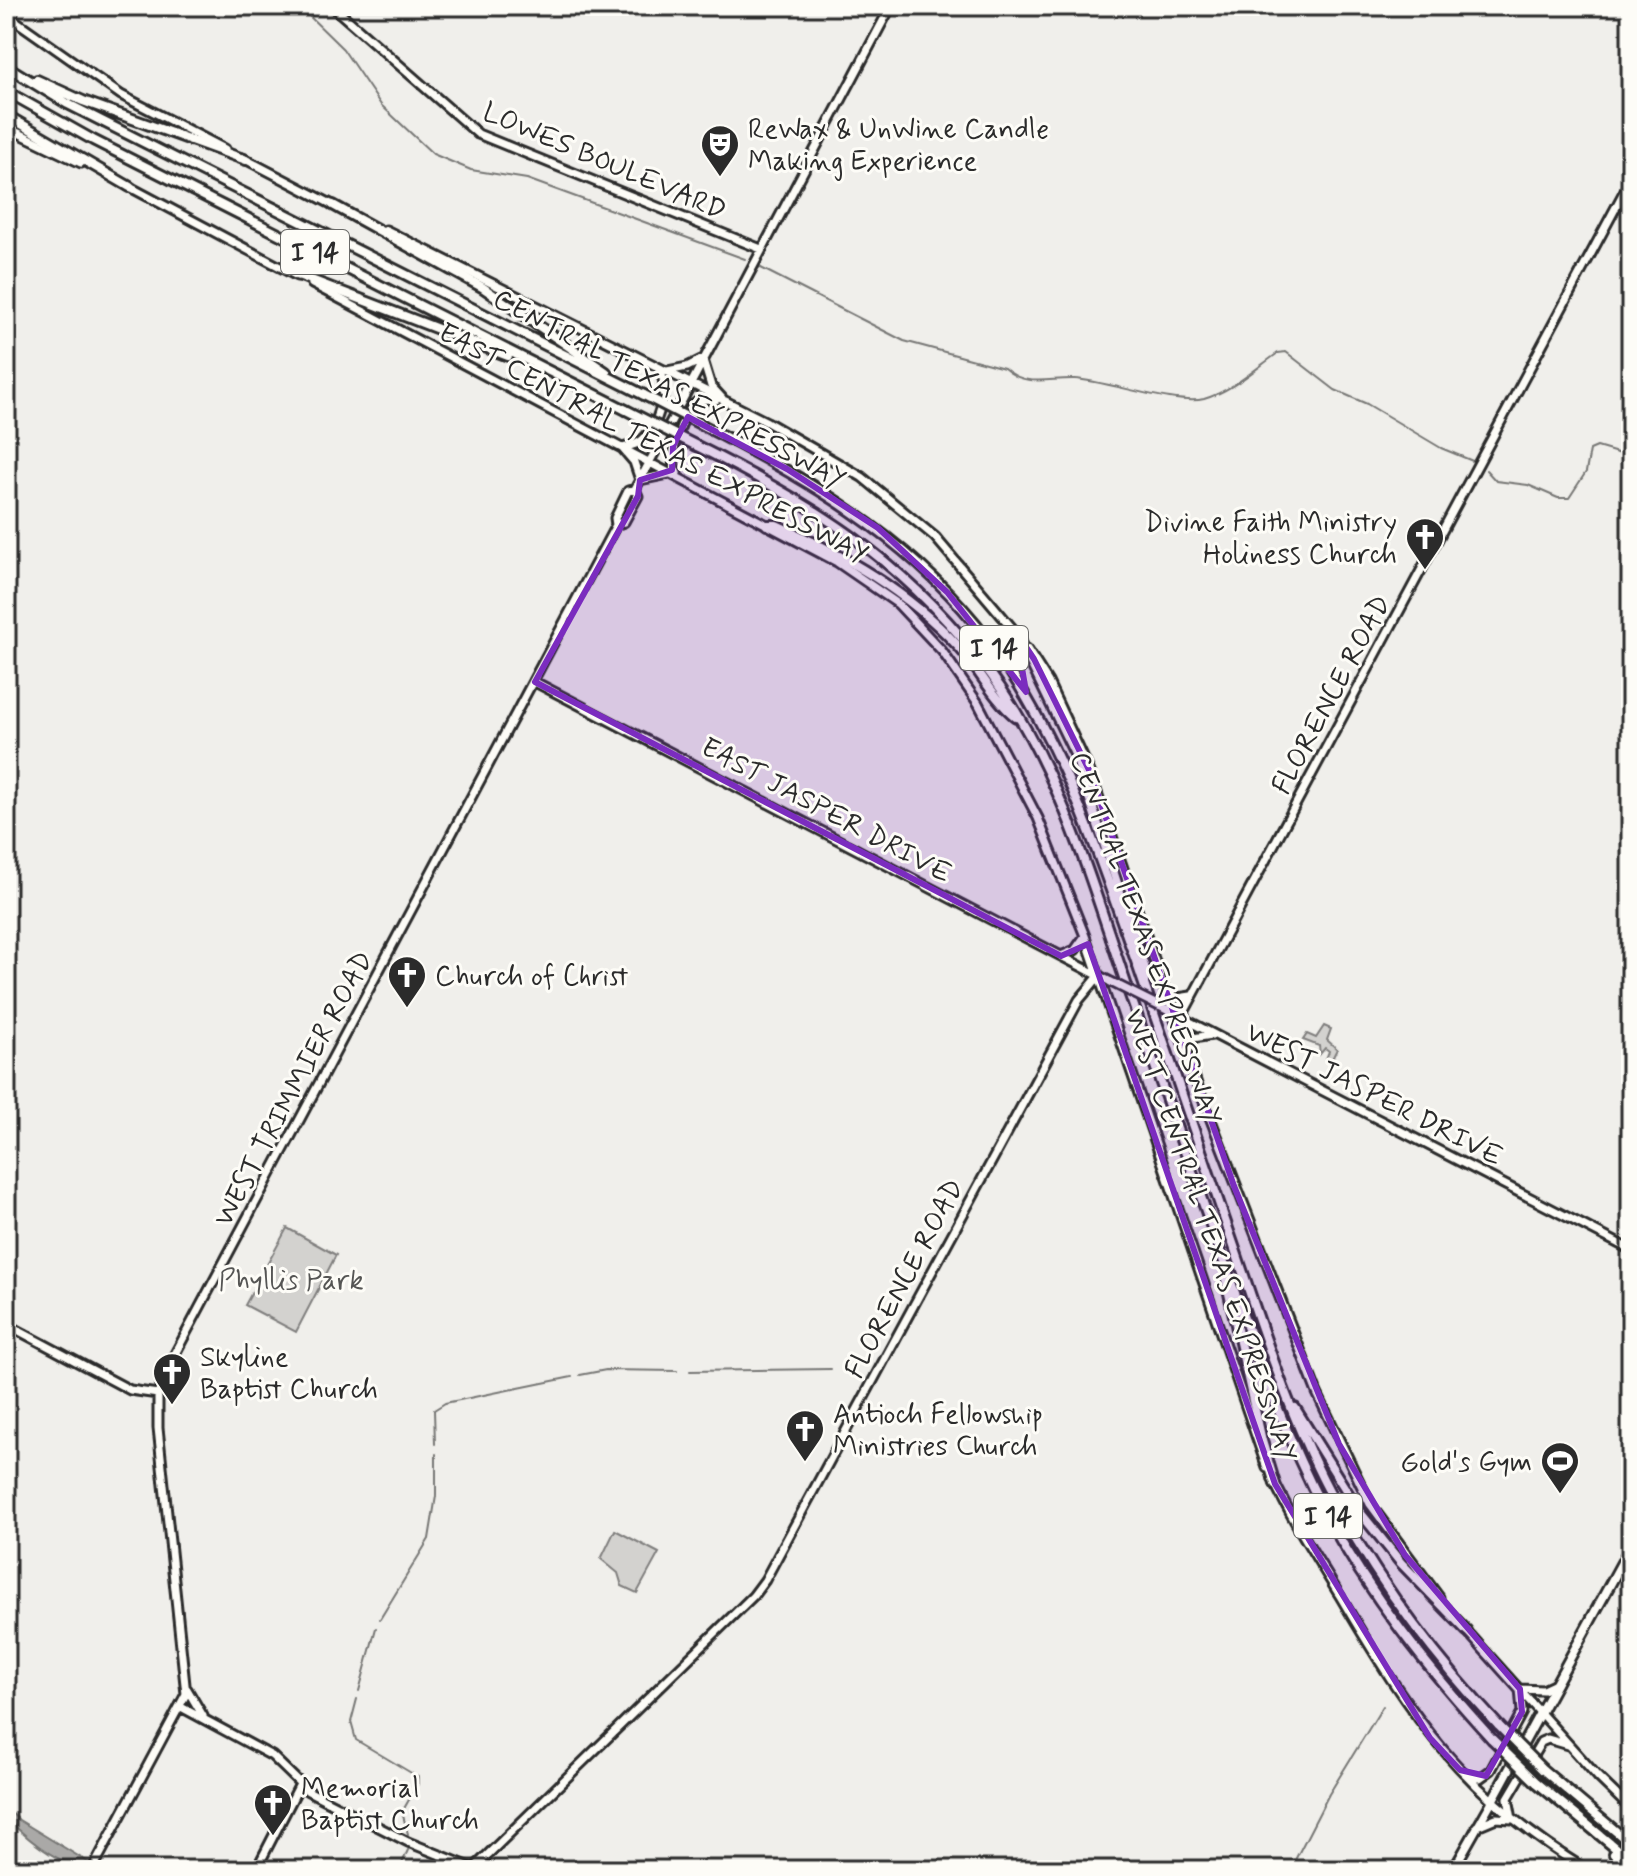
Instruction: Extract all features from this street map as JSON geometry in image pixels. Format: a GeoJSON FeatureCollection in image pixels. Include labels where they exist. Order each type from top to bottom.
{"type":"FeatureCollection","features":[{"type":"Feature","properties":{"kind":"highway"},"geometry":{"type":"LineString","coordinates":[[6,65],[83,101],[246,160]]}},
{"type":"Feature","properties":{"kind":"highway","name":"CENTRAL TEXAS EXPRESSWAY"},"geometry":{"type":"LineString","coordinates":[[6,65],[68,104],[787,469],[878,528],[947,592],[976,625],[1021,687],[1053,744],[1076,795],[1286,1396],[1334,1501],[1379,1575],[1443,1663],[1542,1769],[1631,1844]]}},
{"type":"Feature","properties":{"kind":"highway","name":"CENTRAL TEXAS EXPRESSWAY"},"geometry":{"type":"LineString","coordinates":[[6,91],[93,140],[804,502],[874,552],[947,620],[980,659],[1023,722],[1075,836],[1280,1417],[1326,1514],[1391,1617],[1429,1668],[1492,1739],[1536,1782],[1631,1861]]}},
{"type":"Feature","properties":{"kind":"highway"},"geometry":{"type":"LineString","coordinates":[[6,115],[130,187]]}},
{"type":"Feature","properties":{"kind":"highway"},"geometry":{"type":"LineString","coordinates":[[333,205],[526,315],[622,385]]}},
{"type":"Feature","properties":{"kind":"highway"},"geometry":{"type":"LineString","coordinates":[[293,273],[533,363]]}},
{"type":"Feature","properties":{"kind":"highway"},"geometry":{"type":"LineString","coordinates":[[767,525],[776,525],[826,547],[896,590],[959,647],[1009,712],[1023,722]]}},
{"type":"Feature","properties":{"kind":"highway"},"geometry":{"type":"LineString","coordinates":[[1016,632],[1075,754],[1146,972],[1144,984]]}},
{"type":"Feature","properties":{"kind":"highway"},"geometry":{"type":"LineString","coordinates":[[1223,1259],[1262,1441],[1275,1484]]}},
{"type":"Feature","properties":{"kind":"highway"},"geometry":{"type":"LineString","coordinates":[[1286,1396],[1359,1511],[1401,1563],[1467,1631]]}},
{"type":"Feature","properties":{"kind":"highway"},"geometry":{"type":"LineString","coordinates":[[1492,1801],[1631,1546]]}},
{"type":"Feature","properties":{"kind":"highway"},"geometry":{"type":"LineString","coordinates":[[1572,1815],[1631,1870]]}},
{"type":"Feature","properties":{"kind":"main road","name":"LOWES BOULEVARD"},"geometry":{"type":"LineString","coordinates":[[332,6],[445,109],[478,134],[761,249]]}},
{"type":"Feature","properties":{"kind":"main road","name":"WEST TRIMMIER ROAD"},"geometry":{"type":"LineString","coordinates":[[92,1870],[181,1707],[186,1689],[158,1428],[158,1394],[173,1355],[535,682],[616,525],[615,518],[628,491],[635,489],[640,480],[891,6]]}},
{"type":"Feature","properties":{"kind":"main road"},"geometry":{"type":"LineString","coordinates":[[6,14],[121,95],[333,205],[469,269],[690,383],[815,449],[895,501],[961,564],[1016,632],[1048,682],[1090,772],[1177,1016]]}},
{"type":"Feature","properties":{"kind":"main road","name":"EAST CENTRAL TEXAS EXPRESSWAY"},"geometry":{"type":"LineString","coordinates":[[6,127],[130,187],[674,474],[837,562],[885,594],[948,658],[978,703],[1038,818],[1099,976]]}},
{"type":"Feature","properties":{"kind":"main road","name":"FLORENCE ROAD"},"geometry":{"type":"LineString","coordinates":[[1177,1016],[1192,995],[1631,179]]}},
{"type":"Feature","properties":{"kind":"main road"},"geometry":{"type":"LineString","coordinates":[[662,369],[687,367],[703,359],[711,386],[726,402]]}},
{"type":"Feature","properties":{"kind":"main road"},"geometry":{"type":"LineString","coordinates":[[662,369],[666,396],[645,436],[639,443],[622,448],[634,462],[640,480],[659,474],[674,474]]}},
{"type":"Feature","properties":{"kind":"main road"},"geometry":{"type":"LineString","coordinates":[[684,480],[675,471],[671,456],[693,406],[707,399],[726,402]]}},
{"type":"Feature","properties":{"kind":"main road","name":"WEST TRIMMIER ROAD"},"geometry":{"type":"LineString","coordinates":[[616,525],[624,522],[638,496],[635,489]]}},
{"type":"Feature","properties":{"kind":"main road","name":"EAST JASPER DRIVE"},"geometry":{"type":"LineString","coordinates":[[535,682],[1099,976]]}},
{"type":"Feature","properties":{"kind":"main road"},"geometry":{"type":"LineString","coordinates":[[1061,956],[1075,950],[1085,936]]}},
{"type":"Feature","properties":{"kind":"main road","name":"FLORENCE ROAD"},"geometry":{"type":"LineString","coordinates":[[474,1870],[753,1596],[765,1580],[1081,996],[1099,976]]}},
{"type":"Feature","properties":{"kind":"main road","name":"WEST JASPER DRIVE"},"geometry":{"type":"LineString","coordinates":[[1099,976],[1631,1250]]}},
{"type":"Feature","properties":{"kind":"main road","name":"WEST CENTRAL TEXAS EXPRESSWAY"},"geometry":{"type":"LineString","coordinates":[[1099,976],[1250,1425],[1275,1484],[1398,1693],[1430,1738],[1512,1819],[1587,1870]]}},
{"type":"Feature","properties":{"kind":"main road"},"geometry":{"type":"LineString","coordinates":[[1166,991],[1178,998],[1192,995]]}},
{"type":"Feature","properties":{"kind":"main road"},"geometry":{"type":"LineString","coordinates":[[1081,996],[1095,994],[1107,1001]]}},
{"type":"Feature","properties":{"kind":"main road","name":"WEST CENTRAL TEXAS EXPRESSWAY"},"geometry":{"type":"LineString","coordinates":[[1177,1016],[1187,1054],[1239,1199],[1353,1472],[1405,1555],[1467,1631],[1631,1809]]}},
{"type":"Feature","properties":{"kind":"main road"},"geometry":{"type":"LineString","coordinates":[[1187,1054],[1193,1038],[1213,1035]]}},
{"type":"Feature","properties":{"kind":"main road"},"geometry":{"type":"LineString","coordinates":[[6,1324],[130,1390],[158,1394]]}},
{"type":"Feature","properties":{"kind":"main road"},"geometry":{"type":"LineString","coordinates":[[1460,1770],[1480,1778],[1491,1770],[1522,1712],[1520,1689],[1543,1690],[1556,1684]]}},
{"type":"Feature","properties":{"kind":"main road"},"geometry":{"type":"LineString","coordinates":[[186,1689],[196,1708],[211,1723]]}},
{"type":"Feature","properties":{"kind":"main road"},"geometry":{"type":"LineString","coordinates":[[181,1707],[272,1756],[299,1786],[408,1842],[474,1870]]}},
{"type":"Feature","properties":{"kind":"main road"},"geometry":{"type":"LineString","coordinates":[[1477,1826],[1496,1818],[1512,1819],[1508,1798],[1536,1747],[1548,1739],[1570,1746]]}},
{"type":"Feature","properties":{"kind":"main road"},"geometry":{"type":"LineString","coordinates":[[256,1870],[299,1786]]}},
{"type":"Feature","properties":{"kind":"main road"},"geometry":{"type":"LineString","coordinates":[[1453,1870],[1492,1801]]}},
{"type":"Feature","properties":{"kind":"highlighted area"},"geometry":{"type":"Polygon","coordinates":[[[688,417],[787,469],[878,528],[947,592],[1026,692],[1016,632],[1034,659],[1090,772],[1234,1186],[1339,1444],[1405,1555],[1520,1689],[1522,1712],[1486,1776],[1460,1770],[1430,1738],[1275,1484],[1088,944],[1061,956],[535,682],[638,496],[640,480],[672,470],[673,446],[688,417]]]}},
{"type":"Feature","properties":{"kind":"green space"},"geometry":{"type":"Polygon","coordinates":[[[1324,1026],[1331,1029],[1327,1040],[1337,1049],[1330,1063],[1326,1059],[1329,1051],[1325,1048],[1320,1054],[1319,1046],[1303,1040],[1307,1034],[1316,1038],[1324,1026]]]}},
{"type":"Feature","properties":{"kind":"green space","name":"Phyllis Park"},"geometry":{"type":"Polygon","coordinates":[[[287,1228],[336,1255],[296,1332],[245,1305],[287,1228]]]}},
{"type":"Feature","properties":{"kind":"green space"},"geometry":{"type":"Polygon","coordinates":[[[615,1530],[659,1553],[637,1593],[622,1586],[618,1573],[601,1559],[615,1530]]]}},
{"type":"Feature","properties":{"kind":"shaded area"},"geometry":{"type":"Polygon","coordinates":[[[6,1808],[19,1820],[101,1870],[74,1865],[49,1853],[6,1818],[6,1808]]]}},
{"type":"Feature","properties":{"kind":"waterway"},"geometry":{"type":"LineString","coordinates":[[299,6],[343,49],[381,105],[433,154],[471,170],[527,179],[745,259]]}},
{"type":"Feature","properties":{"kind":"waterway"},"geometry":{"type":"LineString","coordinates":[[759,267],[904,341],[1004,368],[1029,380],[1075,379],[1177,399],[1204,399],[1234,385],[1278,353],[1286,352],[1335,390],[1367,404],[1441,448],[1475,462]]}},
{"type":"Feature","properties":{"kind":"waterway"},"geometry":{"type":"LineString","coordinates":[[1486,470],[1496,481],[1528,485],[1558,498],[1569,498],[1586,472],[1590,450],[1597,447],[1631,457]]}},
{"type":"Feature","properties":{"kind":"waterway"},"geometry":{"type":"LineString","coordinates":[[690,1371],[831,1369]]}},
{"type":"Feature","properties":{"kind":"waterway"},"geometry":{"type":"LineString","coordinates":[[580,1375],[606,1370],[677,1371]]}},
{"type":"Feature","properties":{"kind":"waterway"},"geometry":{"type":"LineString","coordinates":[[435,1444],[434,1410],[445,1403],[572,1377]]}},
{"type":"Feature","properties":{"kind":"waterway"},"geometry":{"type":"LineString","coordinates":[[380,1619],[429,1539],[436,1496],[436,1454]]}},
{"type":"Feature","properties":{"kind":"waterway"},"geometry":{"type":"LineString","coordinates":[[359,1691],[376,1628]]}},
{"type":"Feature","properties":{"kind":"waterway"},"geometry":{"type":"LineString","coordinates":[[357,1699],[351,1722],[356,1740],[418,1777],[418,1784],[402,1812],[408,1834]]}},
{"type":"Feature","properties":{"kind":"waterway"},"geometry":{"type":"LineString","coordinates":[[1293,1864],[1329,1794],[1383,1706]]}},
{"type":"Feature","properties":{"kind":"waterway"},"geometry":{"type":"LineString","coordinates":[[399,1870],[408,1850]]}},
{"type":"Feature","properties":{"kind":"place","name":"ReWax & UnWine Candle Making Experience"},"geometry":{"type":"Point","coordinates":[720,178]}},
{"type":"Feature","properties":{"kind":"place","name":"Divine Faith Ministry Holiness Church"},"geometry":{"type":"Point","coordinates":[1425,571]}},
{"type":"Feature","properties":{"kind":"place","name":"Church of Christ"},"geometry":{"type":"Point","coordinates":[407,1009]}},
{"type":"Feature","properties":{"kind":"place","name":"Skyline Baptist Church"},"geometry":{"type":"Point","coordinates":[172,1406]}},
{"type":"Feature","properties":{"kind":"place","name":"Antioch Fellowship Ministries Church"},"geometry":{"type":"Point","coordinates":[805,1463]}},
{"type":"Feature","properties":{"kind":"place","name":"Gold's Gym"},"geometry":{"type":"Point","coordinates":[1560,1495]}},
{"type":"Feature","properties":{"kind":"place","name":"Memorial Baptist Church"},"geometry":{"type":"Point","coordinates":[273,1837]}}]}
